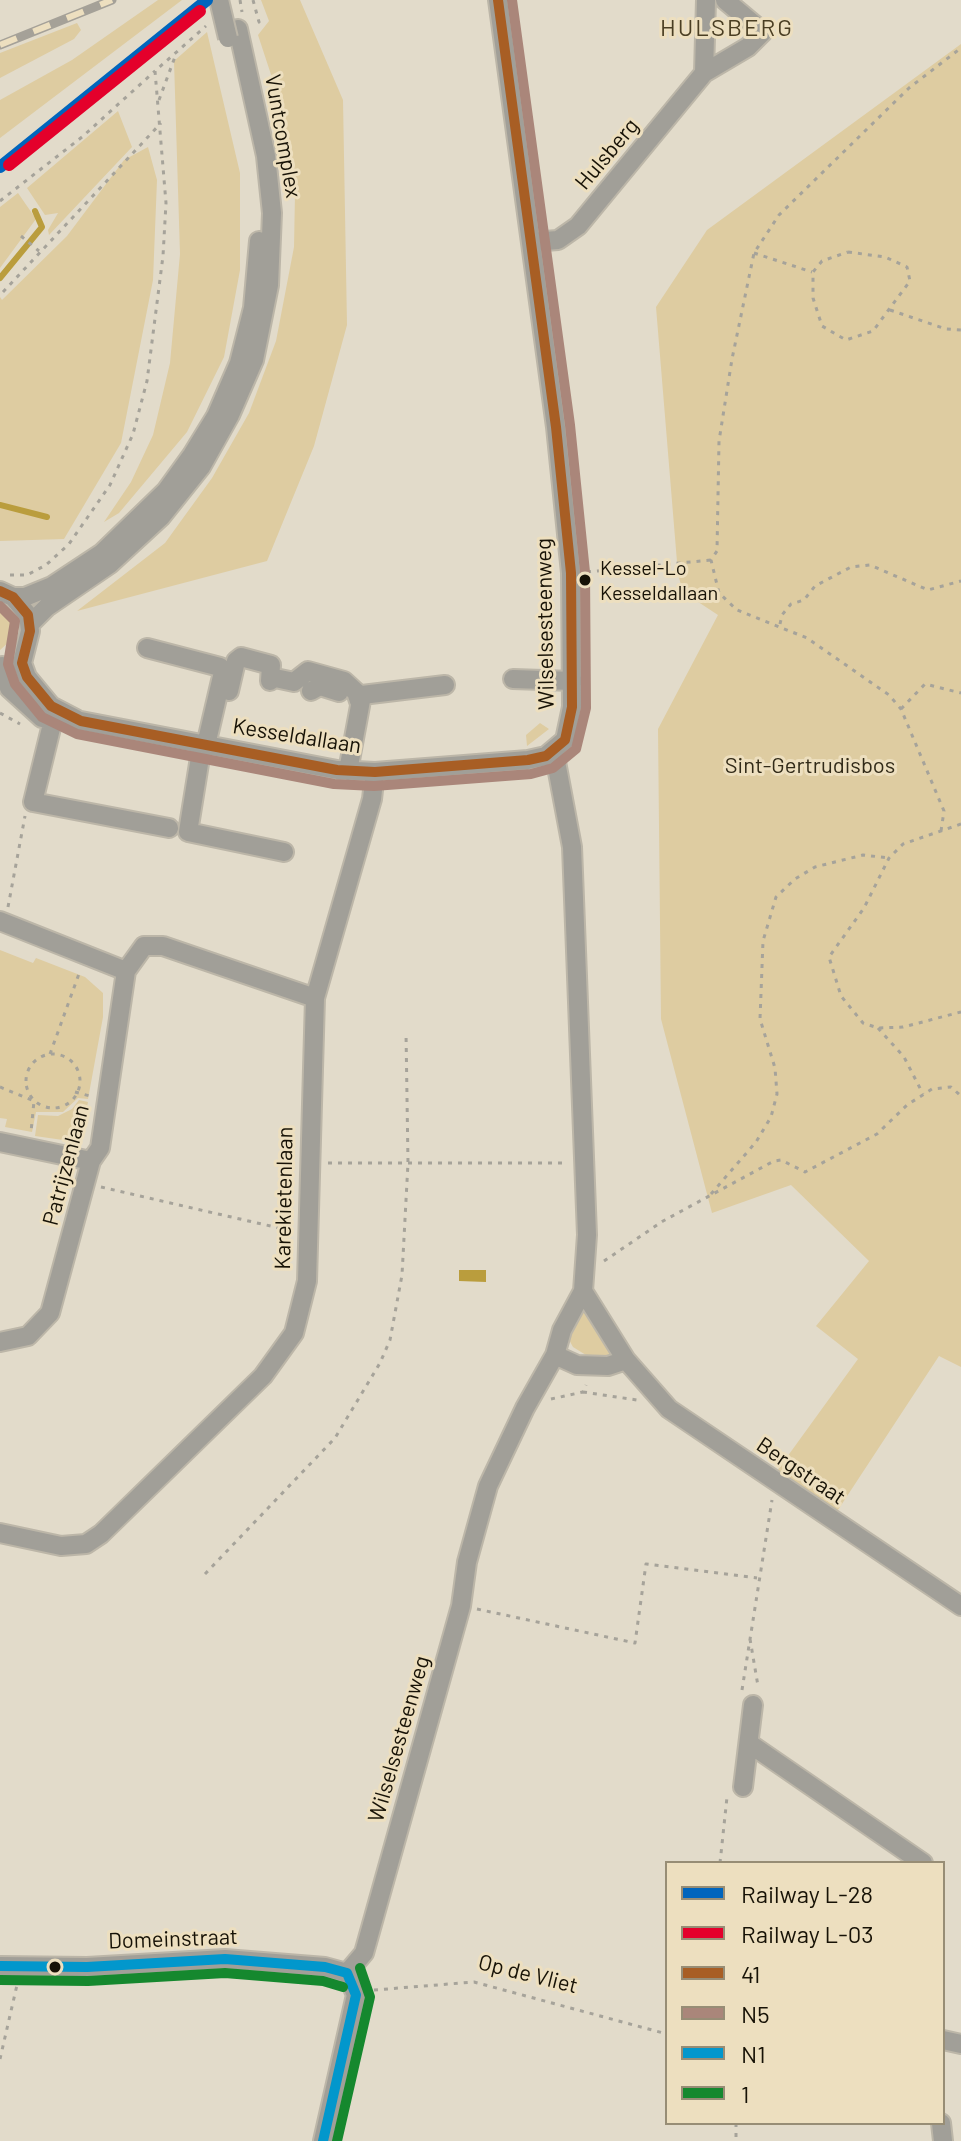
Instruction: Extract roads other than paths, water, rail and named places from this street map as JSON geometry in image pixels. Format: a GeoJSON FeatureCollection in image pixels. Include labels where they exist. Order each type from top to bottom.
{"type":"FeatureCollection","features":[{"type":"Feature","properties":{"kind":"street","name":"Vuntcomplex"},"geometry":{"type":"LineString","coordinates":[[7,594],[25,597],[52,586],[102,553],[135,524],[166,491],[192,455],[216,416],[239,363],[253,308],[260,213],[237,31],[219,0]]}},
{"type":"Feature","properties":{"kind":"street","name":"Vuntcomplex"},"geometry":{"type":"LineString","coordinates":[[30,624],[47,607],[110,564],[161,517],[201,467],[230,415],[254,360],[269,285],[272,213],[266,156],[231,0]]}},
{"type":"Feature","properties":{"kind":"street","name":"Wilselsesteenweg"},"geometry":{"type":"LineString","coordinates":[[347,1973],[364,1953],[461,1606],[467,1562],[488,1486],[555,1355],[562,1330],[583,1291],[586,1262],[572,847],[554,751],[565,740],[571,725],[571,573],[532,242],[498,0]]}},
{"type":"Feature","properties":{"kind":"street"},"geometry":{"type":"LineString","coordinates":[[704,73],[706,0]]}},
{"type":"Feature","properties":{"kind":"street","name":"Hulsberg"},"geometry":{"type":"LineString","coordinates":[[532,242],[558,240],[578,226],[704,73],[748,47],[763,32],[725,0]]}},
{"type":"Feature","properties":{"kind":"street"},"geometry":{"type":"LineString","coordinates":[[7,594],[22,604],[30,624]]}},
{"type":"Feature","properties":{"kind":"street","name":"Kesseldallaan"},"geometry":{"type":"LineString","coordinates":[[30,624],[22,663],[39,696],[81,721]]}},
{"type":"Feature","properties":{"kind":"street"},"geometry":{"type":"LineString","coordinates":[[147,648],[220,667],[223,672],[204,745],[188,832],[284,852]]}},
{"type":"Feature","properties":{"kind":"street","name":"Kesseldallaan"},"geometry":{"type":"LineString","coordinates":[[24,649],[1,666],[9,688],[24,705],[42,718],[81,721],[348,771],[375,772],[528,760],[554,751]]}},
{"type":"Feature","properties":{"kind":"street"},"geometry":{"type":"LineString","coordinates":[[53,720],[33,802],[174,822],[234,668],[257,673],[269,681],[294,682],[308,671],[344,681],[356,692],[359,701],[348,771]]}},
{"type":"Feature","properties":{"kind":"street"},"geometry":{"type":"LineString","coordinates":[[513,679],[573,681]]}},
{"type":"Feature","properties":{"kind":"street"},"geometry":{"type":"LineString","coordinates":[[359,701],[367,693],[445,685]]}},
{"type":"Feature","properties":{"kind":"street"},"geometry":{"type":"LineString","coordinates":[[311,691],[320,686],[359,701]]}},
{"type":"Feature","properties":{"kind":"street","name":"Karekietenlaan"},"geometry":{"type":"LineString","coordinates":[[0,1533],[61,1546],[86,1544],[101,1534],[263,1376],[294,1333],[302,1311],[309,1235],[308,1163],[315,998],[372,799],[375,772]]}},
{"type":"Feature","properties":{"kind":"street"},"geometry":{"type":"LineString","coordinates":[[3,922],[126,971],[144,946],[163,946],[315,998]]}},
{"type":"Feature","properties":{"kind":"street","name":"Patrijzenlaan"},"geometry":{"type":"LineString","coordinates":[[2,1343],[28,1336],[50,1313],[91,1161],[100,1148],[126,971]]}},
{"type":"Feature","properties":{"kind":"street"},"geometry":{"type":"LineString","coordinates":[[0,1142],[91,1161]]}},
{"type":"Feature","properties":{"kind":"street"},"geometry":{"type":"LineString","coordinates":[[555,1355],[577,1365],[593,1366],[626,1360],[583,1291]]}},
{"type":"Feature","properties":{"kind":"street","name":"Bergstraat"},"geometry":{"type":"LineString","coordinates":[[626,1360],[669,1409],[780,1487],[961,1606]]}},
{"type":"Feature","properties":{"kind":"street"},"geometry":{"type":"LineString","coordinates":[[736,1787],[750,1744],[751,1698]]}},
{"type":"Feature","properties":{"kind":"street"},"geometry":{"type":"LineString","coordinates":[[750,1744],[920,1861]]}},
{"type":"Feature","properties":{"kind":"street","name":"Domeinstraat"},"geometry":{"type":"LineString","coordinates":[[0,1966],[87,1967],[225,1959],[325,1967],[347,1973]]}},
{"type":"Feature","properties":{"kind":"street"},"geometry":{"type":"LineString","coordinates":[[323,2141],[356,1995],[347,1973]]}},
{"type":"Feature","properties":{"kind":"waterway"},"geometry":{"type":"LineString","coordinates":[[0,278],[42,227],[35,211]]}},
{"type":"Feature","properties":{"kind":"waterway"},"geometry":{"type":"LineString","coordinates":[[0,505],[47,517]]}},
{"type":"Feature","properties":{"kind":"railway"},"geometry":{"type":"LineString","coordinates":[[0,45],[112,0]]}},
{"type":"Feature","properties":{"kind":"rail line","name":"L-28"},"geometry":{"type":"LineString","coordinates":[[0,167],[207,0]]}},
{"type":"Feature","properties":{"kind":"rail line","name":"L-03"},"geometry":{"type":"LineString","coordinates":[[9,165],[200,11]]}},
{"type":"Feature","properties":{"kind":"place","name":"Kessel-Lo Kesseldallaan"},"geometry":{"type":"Point","coordinates":[585,580]}},
{"type":"Feature","properties":{"kind":"district","name":"HULSBERG"},"geometry":{"type":"Point","coordinates":[727,28]}},
{"type":"Feature","properties":{"kind":"park label","name":"Sint-Gertrudisbos"},"geometry":{"type":"Point","coordinates":[810,766]}}]}
